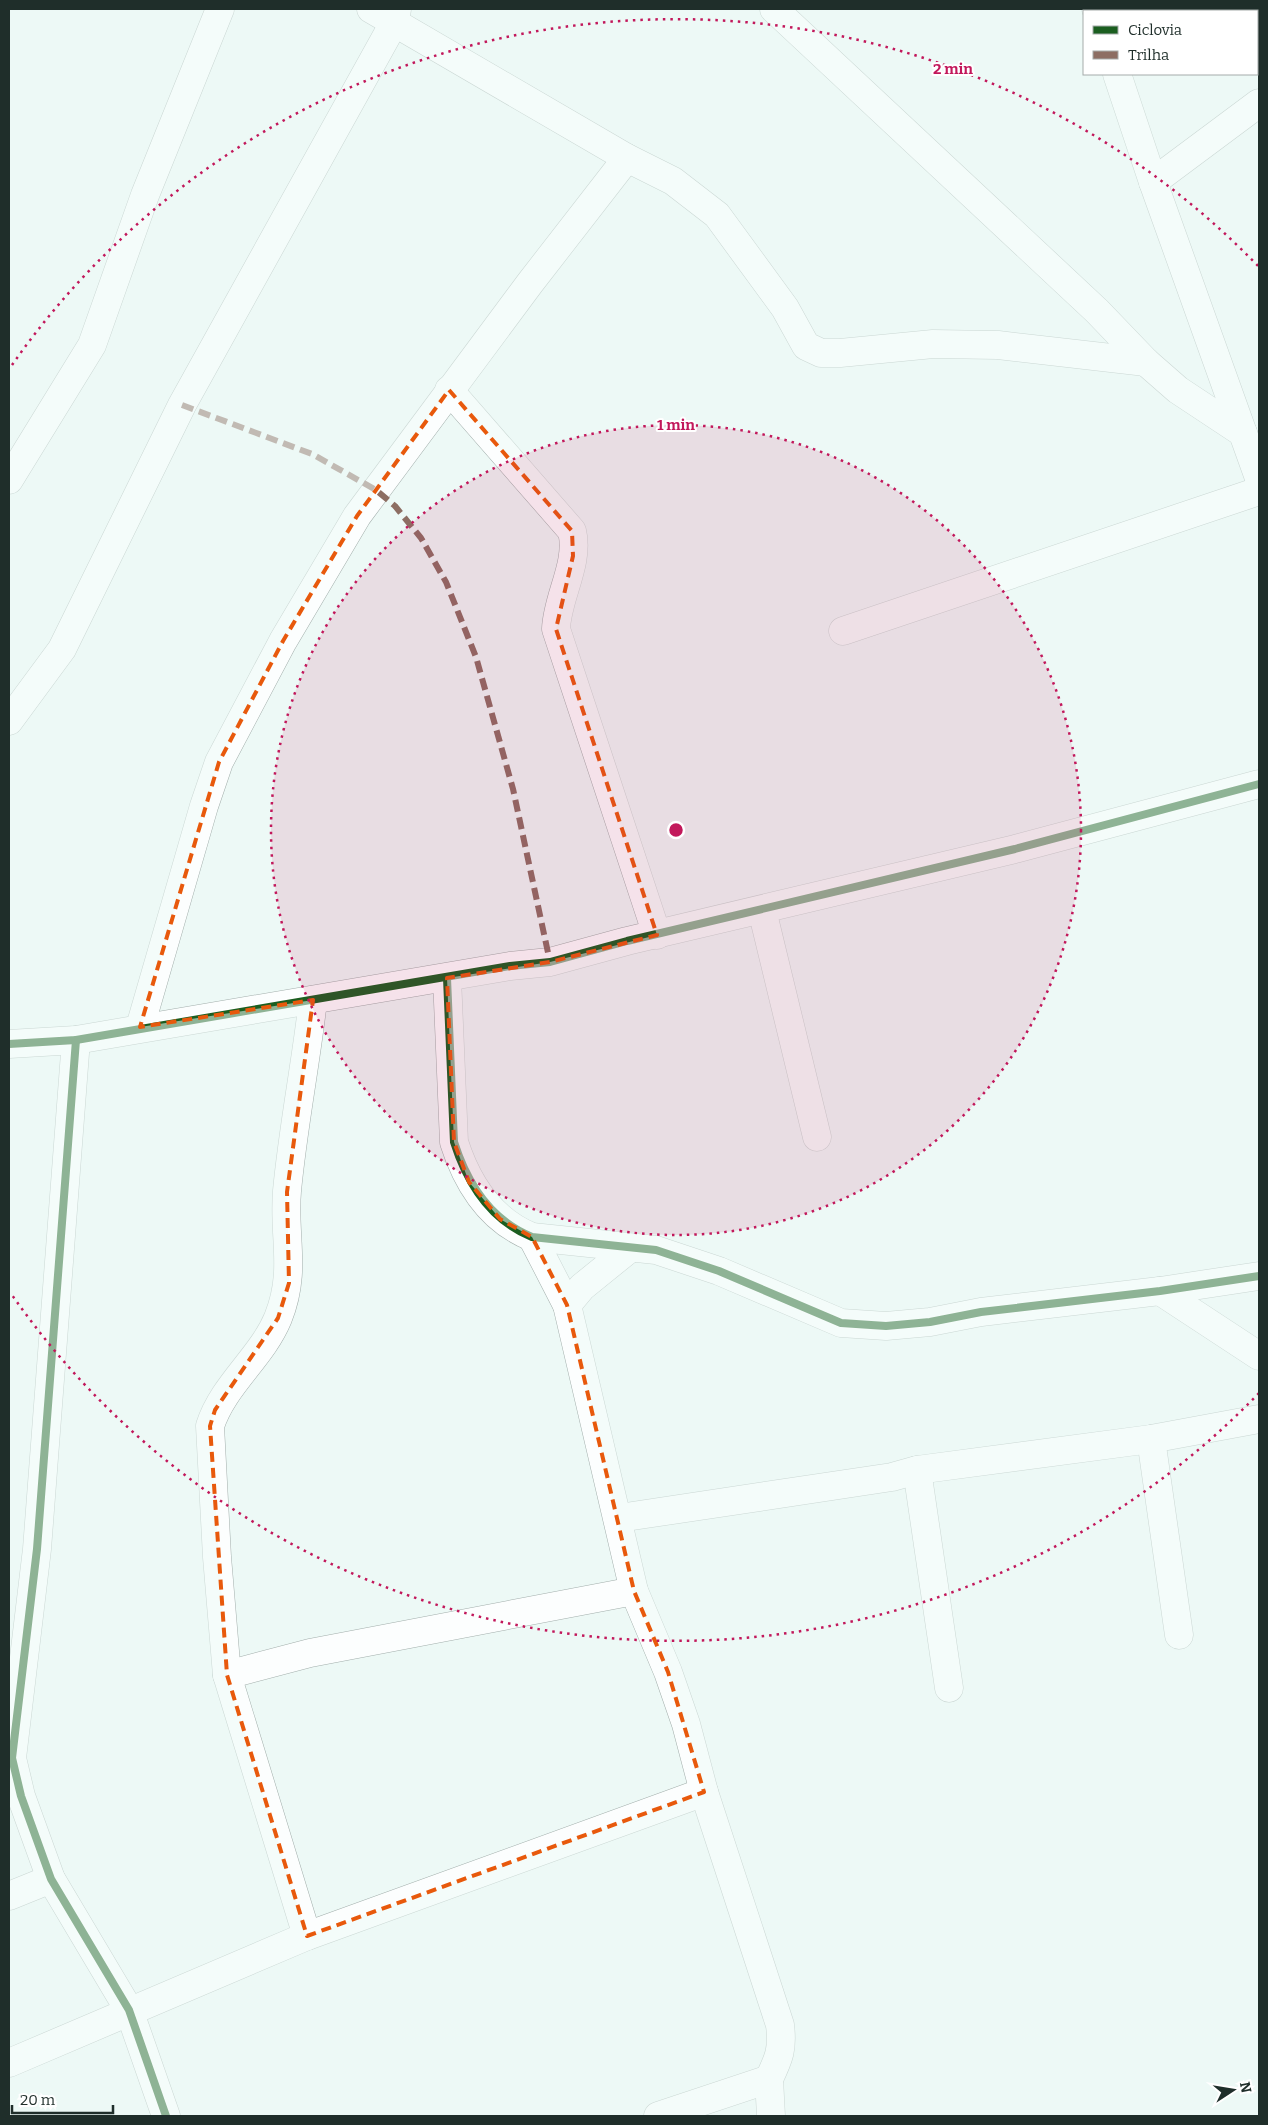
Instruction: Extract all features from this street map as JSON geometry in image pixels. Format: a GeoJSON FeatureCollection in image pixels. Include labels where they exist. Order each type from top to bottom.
{"type":"FeatureCollection","features":[{"type":"Feature","properties":{"kind":"street"},"geometry":{"type":"LineString","coordinates":[[9,480],[92,345],[145,195],[220,9]]}},
{"type":"Feature","properties":{"kind":"street"},"geometry":{"type":"LineString","coordinates":[[774,9],[1097,311],[1146,362],[1178,390],[1243,433]]}},
{"type":"Feature","properties":{"kind":"street"},"geometry":{"type":"LineString","coordinates":[[9,721],[62,649],[182,405],[387,13],[627,158],[672,181],[717,214],[785,308],[806,346],[821,353],[840,353],[933,344],[998,346],[1146,362]]}},
{"type":"Feature","properties":{"kind":"street"},"geometry":{"type":"LineString","coordinates":[[1117,75],[1153,182],[1259,478]]}},
{"type":"Feature","properties":{"kind":"street"},"geometry":{"type":"LineString","coordinates":[[1153,182],[1259,103]]}},
{"type":"Feature","properties":{"kind":"street"},"geometry":{"type":"LineString","coordinates":[[140,1027],[219,762],[283,641],[358,516],[449,390],[627,158]]}},
{"type":"Feature","properties":{"kind":"street"},"geometry":{"type":"LineString","coordinates":[[449,390],[572,531],[575,542],[573,556],[557,613],[556,629],[656,935]]}},
{"type":"Feature","properties":{"kind":"street"},"geometry":{"type":"LineString","coordinates":[[843,631],[1259,491]]}},
{"type":"Feature","properties":{"kind":"street"},"geometry":{"type":"LineString","coordinates":[[9,1044],[76,1040],[140,1027],[447,978],[510,966],[550,962],[1015,849],[1259,784]]}},
{"type":"Feature","properties":{"kind":"street"},"geometry":{"type":"LineString","coordinates":[[762,910],[817,1137]]}},
{"type":"Feature","properties":{"kind":"street"},"geometry":{"type":"LineString","coordinates":[[447,978],[454,1142],[459,1158],[469,1182],[500,1219],[517,1231],[532,1237],[629,1249],[656,1250],[710,1268],[841,1323],[886,1326],[930,1322],[982,1312],[1160,1291],[1259,1276]]}},
{"type":"Feature","properties":{"kind":"street"},"geometry":{"type":"LineString","coordinates":[[307,1936],[227,1675],[217,1557],[210,1426],[216,1410],[268,1337],[278,1318],[289,1283],[287,1192],[313,1000]]}},
{"type":"Feature","properties":{"kind":"street"},"geometry":{"type":"LineString","coordinates":[[76,1040],[37,1549],[12,1758],[21,1796],[51,1879],[129,2010],[166,2116]]}},
{"type":"Feature","properties":{"kind":"street"},"geometry":{"type":"LineString","coordinates":[[532,1237],[568,1305],[634,1591],[686,1724],[704,1792],[780,2025],[782,2042],[780,2057],[769,2079],[771,2116]]}},
{"type":"Feature","properties":{"kind":"street"},"geometry":{"type":"LineString","coordinates":[[568,1305],[582,1286],[629,1249]]}},
{"type":"Feature","properties":{"kind":"street"},"geometry":{"type":"LineString","coordinates":[[1160,1291],[1259,1356]]}},
{"type":"Feature","properties":{"kind":"street"},"geometry":{"type":"LineString","coordinates":[[618,1518],[892,1477],[917,1470],[1150,1440],[1259,1419]]}},
{"type":"Feature","properties":{"kind":"street"},"geometry":{"type":"LineString","coordinates":[[1150,1440],[1179,1635]]}},
{"type":"Feature","properties":{"kind":"street"},"geometry":{"type":"LineString","coordinates":[[917,1470],[949,1688]]}},
{"type":"Feature","properties":{"kind":"street"},"geometry":{"type":"LineString","coordinates":[[227,1675],[310,1653],[634,1591]]}},
{"type":"Feature","properties":{"kind":"street"},"geometry":{"type":"LineString","coordinates":[[9,2063],[129,2010],[232,1969],[307,1936],[704,1792]]}},
{"type":"Feature","properties":{"kind":"street"},"geometry":{"type":"LineString","coordinates":[[9,1896],[51,1879]]}},
{"type":"Feature","properties":{"kind":"street"},"geometry":{"type":"LineString","coordinates":[[658,2116],[769,2079]]}},
{"type":"Feature","properties":{"kind":"highlighted area"},"geometry":{"type":"Polygon","coordinates":[[[449,390],[572,531],[573,556],[556,629],[657,935],[550,962],[447,978],[454,1142],[469,1182],[500,1219],[532,1237],[567,1305],[634,1591],[668,1672],[704,1792],[307,1936],[227,1675],[210,1426],[215,1410],[278,1318],[289,1283],[287,1192],[313,1000],[140,1027],[219,762],[283,641],[357,516],[449,390]]]}},
{"type":"Feature","properties":{"kind":"marked path"},"geometry":{"type":"LineString","coordinates":[[182,405],[312,454],[376,490],[395,506],[421,538],[446,582],[476,657],[513,789],[550,962]]}},
{"type":"Feature","properties":{"kind":"cycle path"},"geometry":{"type":"LineString","coordinates":[[9,1044],[76,1040],[510,966],[550,962],[627,941],[1015,849],[1259,784]]}},
{"type":"Feature","properties":{"kind":"cycle path"},"geometry":{"type":"LineString","coordinates":[[447,978],[454,1142],[466,1172],[482,1198],[504,1221],[532,1237],[656,1250],[719,1271],[841,1323],[886,1326],[930,1322],[981,1312],[1160,1291],[1259,1276]]}},
{"type":"Feature","properties":{"kind":"cycle path"},"geometry":{"type":"LineString","coordinates":[[76,1040],[37,1549],[12,1758],[21,1796],[51,1879],[129,2010],[166,2116]]}}]}
